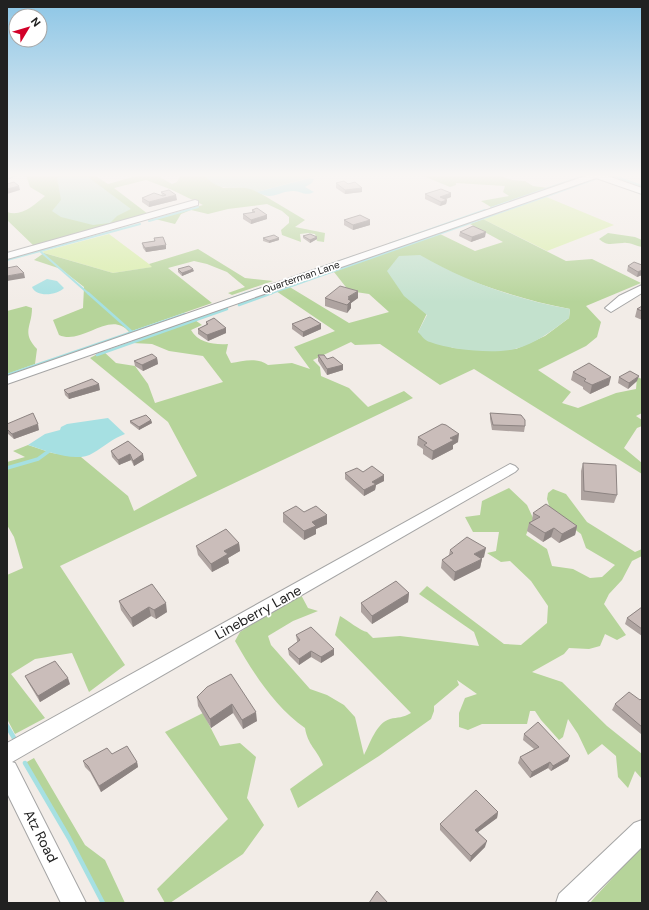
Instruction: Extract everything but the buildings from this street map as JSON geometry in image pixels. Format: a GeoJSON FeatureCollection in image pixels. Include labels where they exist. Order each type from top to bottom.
{"type":"FeatureCollection","features":[{"type":"Feature","properties":{"kind":"street"},"geometry":{"type":"LineString","coordinates":[[7,256],[144,217]]}},
{"type":"Feature","properties":{"kind":"street","name":"Quarterman Lane"},"geometry":{"type":"LineString","coordinates":[[7,380],[475,217]]}},
{"type":"Feature","properties":{"kind":"street"},"geometry":{"type":"LineString","coordinates":[[611,308],[623,298],[642,288]]}},
{"type":"Feature","properties":{"kind":"street","name":"Lineberry Lane"},"geometry":{"type":"LineString","coordinates":[[7,754],[510,469]]}},
{"type":"Feature","properties":{"kind":"street","name":"Atz Road"},"geometry":{"type":"LineString","coordinates":[[7,770],[74,903]]}},
{"type":"Feature","properties":{"kind":"street"},"geometry":{"type":"LineString","coordinates":[[568,903],[642,831]]}},
{"type":"Feature","properties":{"kind":"green space"},"geometry":{"type":"Polygon","coordinates":[[[7,217],[136,217],[34,246],[7,220],[7,217]]]}},
{"type":"Feature","properties":{"kind":"green space"},"geometry":{"type":"Polygon","coordinates":[[[63,217],[116,217],[110,223],[93,225],[63,217]]]}},
{"type":"Feature","properties":{"kind":"green space"},"geometry":{"type":"Polygon","coordinates":[[[160,217],[179,217],[175,224],[155,219],[160,217]]]}},
{"type":"Feature","properties":{"kind":"green space"},"geometry":{"type":"Polygon","coordinates":[[[289,217],[301,217],[305,220],[295,227],[325,233],[324,242],[317,241],[315,234],[300,234],[301,242],[282,235],[281,230],[289,223],[289,217]]]}},
{"type":"Feature","properties":{"kind":"green space"},"geometry":{"type":"Polygon","coordinates":[[[487,217],[596,217],[614,225],[547,251],[483,219],[487,217]]]}},
{"type":"Feature","properties":{"kind":"green space"},"geometry":{"type":"Polygon","coordinates":[[[483,219],[566,261],[592,259],[641,283],[586,306],[601,322],[597,337],[586,346],[538,370],[571,392],[562,403],[578,408],[616,393],[636,389],[637,377],[642,379],[642,413],[636,416],[642,420],[642,426],[637,428],[624,448],[642,463],[642,474],[474,369],[440,385],[380,344],[355,345],[351,342],[313,360],[320,367],[321,376],[349,388],[368,407],[404,391],[413,398],[60,566],[125,665],[89,692],[72,653],[35,659],[11,674],[45,718],[15,734],[7,719],[7,575],[23,568],[14,537],[7,525],[7,462],[25,457],[13,451],[28,445],[52,453],[81,457],[128,496],[134,511],[197,476],[168,422],[90,358],[103,351],[116,363],[135,366],[148,384],[155,403],[223,382],[203,356],[169,351],[152,344],[133,343],[135,339],[166,329],[192,318],[202,325],[191,330],[198,338],[212,343],[228,344],[226,353],[231,363],[255,360],[268,365],[292,363],[310,369],[294,347],[335,331],[276,291],[288,286],[349,323],[389,312],[369,294],[349,291],[334,272],[387,251],[440,234],[475,251],[503,242],[470,224],[483,219]],[[447,271],[418,332],[453,348],[488,350],[516,349],[545,336],[569,318],[570,309],[523,298],[447,271]]]}},
{"type":"Feature","properties":{"kind":"green space"},"geometry":{"type":"Polygon","coordinates":[[[608,233],[635,237],[642,240],[642,247],[628,243],[608,244],[599,239],[608,233]]]}},
{"type":"Feature","properties":{"kind":"green space"},"geometry":{"type":"Polygon","coordinates":[[[109,234],[153,267],[113,273],[41,252],[109,234]]]}},
{"type":"Feature","properties":{"kind":"green space"},"geometry":{"type":"Polygon","coordinates":[[[198,249],[245,278],[273,281],[232,295],[228,293],[245,287],[227,272],[207,264],[194,261],[168,268],[212,303],[129,332],[121,326],[113,324],[77,336],[68,337],[59,335],[53,320],[83,308],[84,287],[61,269],[34,260],[44,253],[113,273],[152,267],[149,264],[198,249]]]}},
{"type":"Feature","properties":{"kind":"green space"},"geometry":{"type":"Polygon","coordinates":[[[420,255],[456,274],[493,289],[531,301],[570,309],[569,318],[537,340],[515,349],[484,351],[460,349],[439,345],[428,341],[418,332],[427,315],[404,296],[387,271],[399,256],[420,255]]]}},
{"type":"Feature","properties":{"kind":"green space"},"geometry":{"type":"Polygon","coordinates":[[[26,306],[32,308],[28,334],[32,343],[37,349],[35,364],[7,374],[7,311],[26,306]]]}},
{"type":"Feature","properties":{"kind":"green space"},"geometry":{"type":"Polygon","coordinates":[[[509,488],[527,505],[533,518],[526,535],[547,549],[552,566],[573,569],[590,578],[602,577],[615,565],[586,548],[581,534],[551,512],[547,499],[548,493],[553,489],[566,494],[587,522],[635,552],[642,549],[642,556],[632,561],[622,580],[609,594],[604,604],[626,635],[617,640],[605,634],[600,646],[589,649],[569,648],[564,654],[532,672],[562,682],[607,726],[642,754],[642,779],[635,771],[628,788],[618,777],[616,756],[602,744],[588,755],[578,734],[568,719],[563,737],[559,740],[535,711],[530,711],[527,724],[482,724],[468,730],[459,727],[459,713],[465,698],[477,694],[457,680],[459,685],[434,706],[431,719],[379,756],[298,808],[290,789],[323,765],[308,739],[305,728],[274,700],[235,641],[240,632],[300,593],[308,608],[318,611],[293,621],[268,636],[271,645],[310,689],[327,695],[344,705],[355,717],[364,755],[377,729],[385,721],[403,717],[411,713],[335,635],[340,616],[367,632],[373,638],[400,636],[479,646],[474,632],[419,594],[427,586],[504,644],[521,645],[547,623],[548,606],[531,581],[510,561],[501,562],[487,553],[496,551],[499,532],[473,532],[465,517],[480,515],[482,501],[509,488]]]}},
{"type":"Feature","properties":{"kind":"green space"},"geometry":{"type":"Polygon","coordinates":[[[203,713],[220,746],[240,743],[256,757],[247,798],[264,825],[243,854],[170,903],[165,903],[157,889],[228,819],[165,732],[203,713]]]}},
{"type":"Feature","properties":{"kind":"green space"},"geometry":{"type":"Polygon","coordinates":[[[34,758],[85,845],[105,860],[125,903],[103,903],[69,838],[25,763],[34,758]]]}},
{"type":"Feature","properties":{"kind":"green space"},"geometry":{"type":"Polygon","coordinates":[[[642,846],[642,903],[590,903],[595,897],[642,846]]]}},
{"type":"Feature","properties":{"kind":"water"},"geometry":{"type":"Polygon","coordinates":[[[47,279],[57,281],[64,288],[52,294],[42,294],[34,290],[32,287],[47,279]]]}},
{"type":"Feature","properties":{"kind":"water"},"geometry":{"type":"Polygon","coordinates":[[[108,418],[125,434],[86,456],[69,457],[28,445],[45,434],[60,430],[61,427],[67,424],[108,418]]]}},
{"type":"Feature","properties":{"kind":"waterway"},"geometry":{"type":"LineString","coordinates":[[149,221],[161,217]]}},
{"type":"Feature","properties":{"kind":"waterway"},"geometry":{"type":"LineString","coordinates":[[389,244],[464,217]]}},
{"type":"Feature","properties":{"kind":"waterway"},"geometry":{"type":"LineString","coordinates":[[269,294],[486,217]]}},
{"type":"Feature","properties":{"kind":"waterway"},"geometry":{"type":"LineString","coordinates":[[7,260],[140,224]]}},
{"type":"Feature","properties":{"kind":"waterway"},"geometry":{"type":"LineString","coordinates":[[41,252],[89,294]]}},
{"type":"Feature","properties":{"kind":"waterway"},"geometry":{"type":"LineString","coordinates":[[294,277],[355,256]]}},
{"type":"Feature","properties":{"kind":"waterway"},"geometry":{"type":"LineString","coordinates":[[247,293],[268,286]]}},
{"type":"Feature","properties":{"kind":"waterway"},"geometry":{"type":"LineString","coordinates":[[88,293],[132,332]]}},
{"type":"Feature","properties":{"kind":"waterway"},"geometry":{"type":"LineString","coordinates":[[228,300],[247,293]]}},
{"type":"Feature","properties":{"kind":"waterway"},"geometry":{"type":"LineString","coordinates":[[239,305],[272,293]]}},
{"type":"Feature","properties":{"kind":"waterway"},"geometry":{"type":"LineString","coordinates":[[97,355],[227,309]]}},
{"type":"Feature","properties":{"kind":"waterway"},"geometry":{"type":"LineString","coordinates":[[7,375],[185,314]]}},
{"type":"Feature","properties":{"kind":"waterway"},"geometry":{"type":"LineString","coordinates":[[7,468],[38,459],[49,451]]}},
{"type":"Feature","properties":{"kind":"waterway"},"geometry":{"type":"LineString","coordinates":[[7,726],[14,738]]}},
{"type":"Feature","properties":{"kind":"waterway"},"geometry":{"type":"LineString","coordinates":[[25,763],[69,838],[103,903]]}}]}
